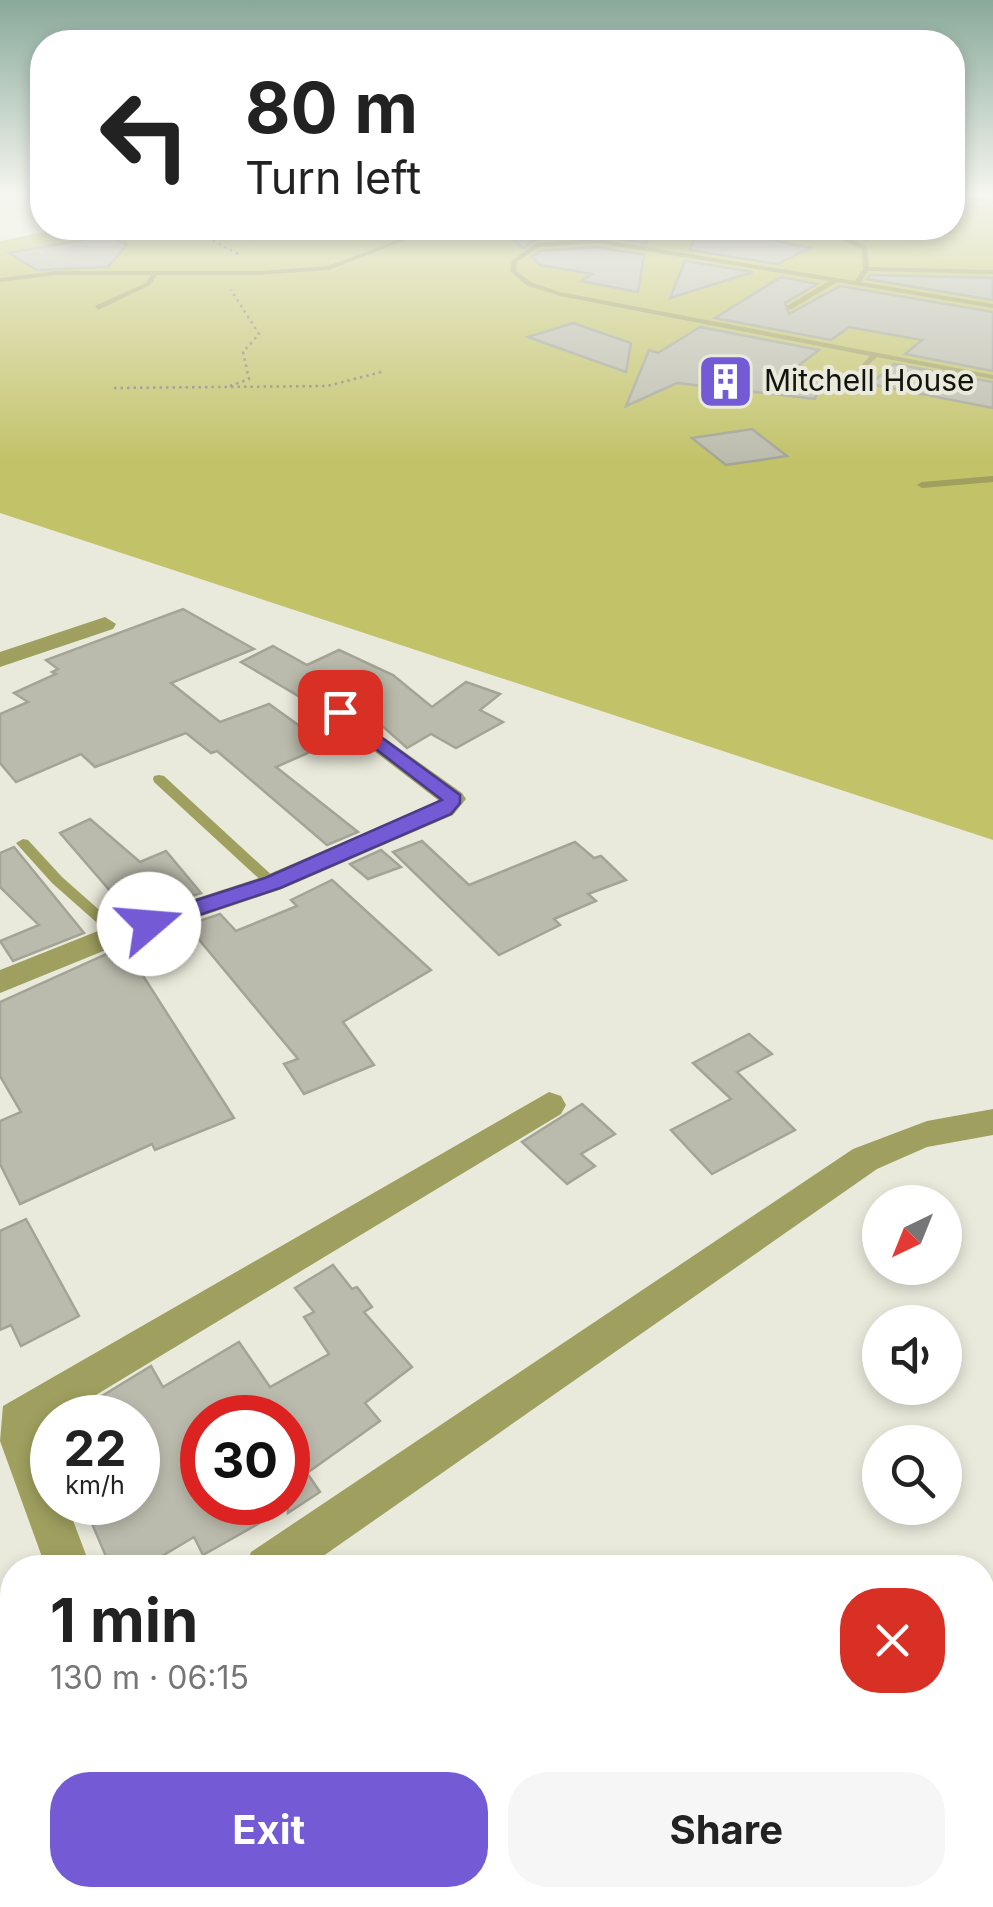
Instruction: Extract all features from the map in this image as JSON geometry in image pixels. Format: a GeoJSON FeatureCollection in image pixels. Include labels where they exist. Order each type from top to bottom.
{"type":"FeatureCollection","features":[{"type":"Feature","properties":{"kind":"street"},"geometry":{"type":"LineString","coordinates":[[0,660],[104,624]]}},
{"type":"Feature","properties":{"kind":"street"},"geometry":{"type":"LineString","coordinates":[[0,982],[118,934],[272,883],[444,809],[453,799],[340,712]]}},
{"type":"Feature","properties":{"kind":"street"},"geometry":{"type":"LineString","coordinates":[[64,1555],[15,1426],[18,1419],[550,1105]]}},
{"type":"Feature","properties":{"kind":"street"},"geometry":{"type":"LineString","coordinates":[[286,1555],[864,1159],[922,1133],[993,1122]]}},
{"type":"Feature","properties":{"kind":"lane"},"geometry":{"type":"LineString","coordinates":[[98,308],[146,285]]}},
{"type":"Feature","properties":{"kind":"lane"},"geometry":{"type":"LineString","coordinates":[[532,285],[993,377]]}},
{"type":"Feature","properties":{"kind":"lane"},"geometry":{"type":"LineString","coordinates":[[790,308],[827,285]]}},
{"type":"Feature","properties":{"kind":"lane"},"geometry":{"type":"LineString","coordinates":[[870,285],[993,306]]}},
{"type":"Feature","properties":{"kind":"lane"},"geometry":{"type":"LineString","coordinates":[[860,370],[874,355]]}},
{"type":"Feature","properties":{"kind":"lane"},"geometry":{"type":"LineString","coordinates":[[922,485],[993,479]]}},
{"type":"Feature","properties":{"kind":"lane"},"geometry":{"type":"LineString","coordinates":[[159,779],[272,883]]}},
{"type":"Feature","properties":{"kind":"lane"},"geometry":{"type":"LineString","coordinates":[[23,842],[118,934]]}},
{"type":"Feature","properties":{"kind":"path"},"geometry":{"type":"LineString","coordinates":[[223,388],[249,379],[243,352],[259,334],[227,285]]}},
{"type":"Feature","properties":{"kind":"path"},"geometry":{"type":"LineString","coordinates":[[114,388],[327,386],[385,370]]}},
{"type":"Feature","properties":{"kind":"shaded area"},"geometry":{"type":"Polygon","coordinates":[[[0,285],[993,285],[993,840],[0,513],[0,285]]]}},
{"type":"Feature","properties":{"kind":"building"},"geometry":{"type":"Polygon","coordinates":[[[602,285],[639,285],[638,292],[602,285]]]}},
{"type":"Feature","properties":{"kind":"building"},"geometry":{"type":"Polygon","coordinates":[[[675,285],[712,285],[670,298],[675,285]]]}},
{"type":"Feature","properties":{"kind":"building"},"geometry":{"type":"Polygon","coordinates":[[[768,285],[815,285],[785,303],[789,314],[840,286],[993,312],[993,371],[905,354],[922,340],[849,327],[831,340],[715,318],[768,285]]]}},
{"type":"Feature","properties":{"kind":"building"},"geometry":{"type":"Polygon","coordinates":[[[903,285],[993,285],[993,300],[903,285]]]}},
{"type":"Feature","properties":{"kind":"building"},"geometry":{"type":"Polygon","coordinates":[[[573,323],[631,343],[626,372],[528,337],[573,323]]]}},
{"type":"Feature","properties":{"kind":"building"},"geometry":{"type":"Polygon","coordinates":[[[700,327],[819,350],[790,372],[823,376],[815,399],[677,383],[626,406],[649,350],[658,353],[700,327]]]}},
{"type":"Feature","properties":{"kind":"building"},"geometry":{"type":"Polygon","coordinates":[[[894,364],[993,382],[993,408],[870,384],[894,364]]]}},
{"type":"Feature","properties":{"kind":"building"},"geometry":{"type":"Polygon","coordinates":[[[752,429],[787,456],[726,465],[692,438],[752,429]]]}},
{"type":"Feature","properties":{"kind":"building"},"geometry":{"type":"Polygon","coordinates":[[[183,609],[254,649],[171,683],[220,722],[269,704],[326,745],[276,767],[358,832],[327,845],[217,751],[211,753],[186,733],[95,767],[81,754],[16,782],[0,763],[0,714],[28,702],[14,693],[56,674],[52,672],[58,669],[46,660],[183,609]]]}},
{"type":"Feature","properties":{"kind":"building"},"geometry":{"type":"Polygon","coordinates":[[[273,646],[307,665],[339,650],[393,675],[432,707],[466,682],[500,694],[480,710],[503,722],[456,748],[431,734],[407,748],[342,690],[312,704],[241,662],[273,646]]]}},
{"type":"Feature","properties":{"kind":"building"},"geometry":{"type":"Polygon","coordinates":[[[90,819],[140,862],[166,851],[201,893],[131,915],[60,833],[90,819]]]}},
{"type":"Feature","properties":{"kind":"building"},"geometry":{"type":"Polygon","coordinates":[[[422,841],[469,885],[575,842],[594,858],[601,856],[626,880],[588,894],[596,901],[554,919],[560,925],[499,955],[393,852],[422,841]]]}},
{"type":"Feature","properties":{"kind":"building"},"geometry":{"type":"Polygon","coordinates":[[[14,847],[84,933],[13,961],[0,941],[39,925],[0,887],[0,853],[14,847]]]}},
{"type":"Feature","properties":{"kind":"building"},"geometry":{"type":"Polygon","coordinates":[[[381,850],[401,867],[368,879],[350,864],[381,850]]]}},
{"type":"Feature","properties":{"kind":"building"},"geometry":{"type":"Polygon","coordinates":[[[332,880],[431,970],[343,1022],[374,1065],[304,1094],[284,1064],[298,1059],[187,925],[220,914],[236,931],[297,906],[291,900],[332,880]]]}},
{"type":"Feature","properties":{"kind":"building"},"geometry":{"type":"Polygon","coordinates":[[[124,946],[234,1118],[155,1150],[152,1144],[20,1204],[0,1164],[0,1121],[21,1112],[0,1076],[0,1002],[124,946]]]}},
{"type":"Feature","properties":{"kind":"building"},"geometry":{"type":"Polygon","coordinates":[[[749,1034],[772,1054],[737,1072],[795,1130],[712,1174],[671,1130],[731,1099],[693,1063],[749,1034]]]}},
{"type":"Feature","properties":{"kind":"building"},"geometry":{"type":"Polygon","coordinates":[[[582,1104],[615,1134],[581,1154],[595,1166],[567,1184],[522,1142],[582,1104]]]}},
{"type":"Feature","properties":{"kind":"building"},"geometry":{"type":"Polygon","coordinates":[[[26,1219],[79,1316],[21,1346],[11,1325],[0,1330],[0,1231],[26,1219]]]}},
{"type":"Feature","properties":{"kind":"building"},"geometry":{"type":"Polygon","coordinates":[[[333,1265],[372,1307],[364,1312],[412,1367],[365,1403],[380,1421],[310,1471],[310,1395],[180,1395],[180,1525],[256,1525],[203,1555],[194,1537],[164,1555],[105,1555],[93,1525],[160,1525],[160,1395],[104,1395],[151,1366],[163,1387],[239,1342],[270,1387],[329,1354],[304,1317],[314,1312],[295,1288],[333,1265]]]}},
{"type":"Feature","properties":{"kind":"building"},"geometry":{"type":"Polygon","coordinates":[[[310,1477],[320,1492],[310,1499],[310,1477]]]}},
{"type":"Feature","properties":{"kind":"place","name":"Mitchell House"},"geometry":{"type":"Point","coordinates":[725,381]}},
{"type":"Feature","properties":{"kind":"route"},"geometry":{"type":"LineString","coordinates":[[149,924],[272,883],[444,809],[453,799],[340,712]]}}]}
